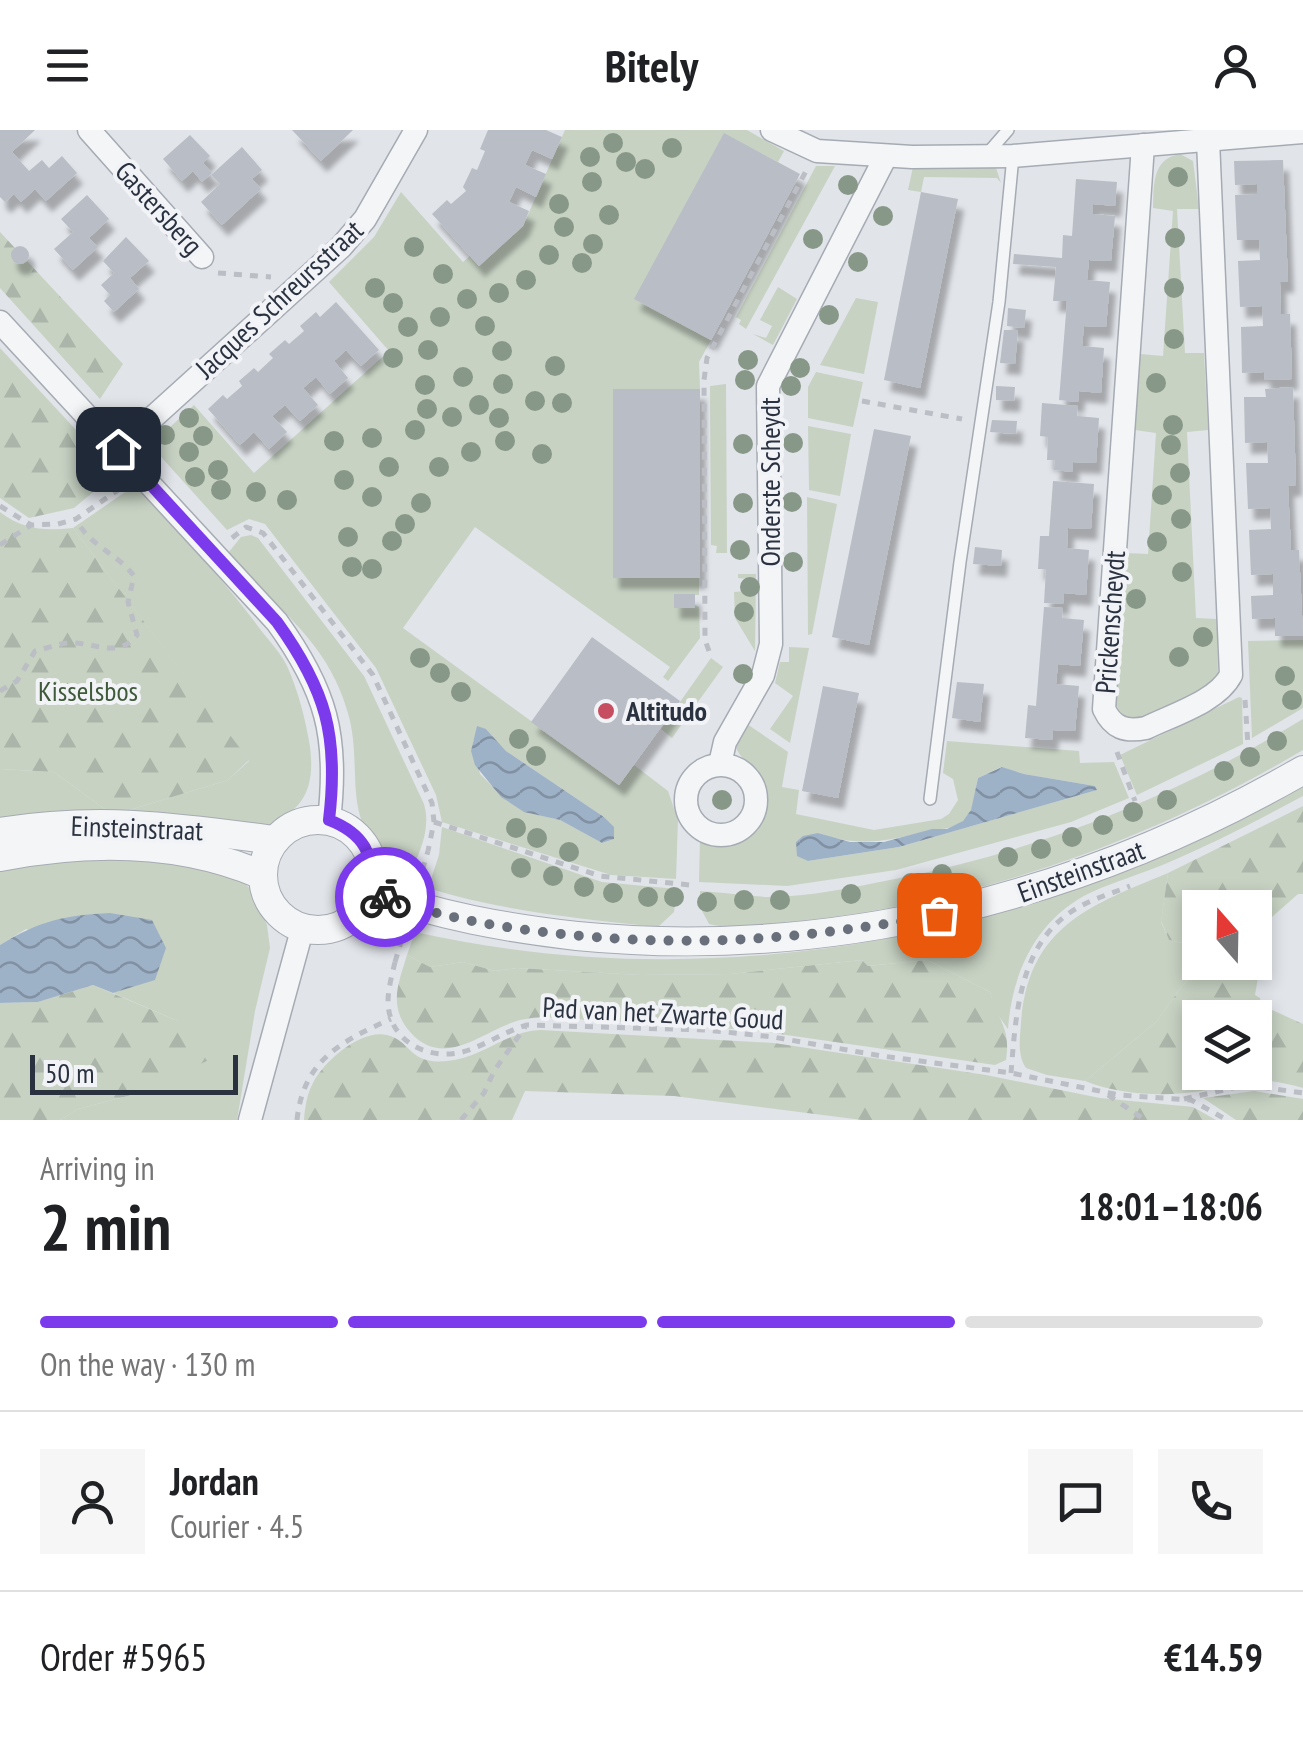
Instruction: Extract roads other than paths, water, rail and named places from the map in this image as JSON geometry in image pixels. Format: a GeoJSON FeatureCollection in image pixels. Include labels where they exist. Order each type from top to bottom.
{"type":"FeatureCollection","features":[{"type":"Feature","properties":{"kind":"street","name":"Gastersberg"},"geometry":{"type":"LineString","coordinates":[[89,130],[202,257]]}},
{"type":"Feature","properties":{"kind":"street","name":"Jacques Schreursstraat"},"geometry":{"type":"LineString","coordinates":[[118,449],[354,234],[416,130]]}},
{"type":"Feature","properties":{"kind":"street"},"geometry":{"type":"LineString","coordinates":[[772,130],[817,151],[984,157],[1303,132]]}},
{"type":"Feature","properties":{"kind":"street","name":"Prickenscheydt"},"geometry":{"type":"LineString","coordinates":[[1143,145],[1104,709],[1109,721],[1122,729],[1146,728],[1214,694],[1226,686],[1232,675],[1223,136]]}},
{"type":"Feature","properties":{"kind":"street","name":"Onderste Scheydt"},"geometry":{"type":"LineString","coordinates":[[720,764],[725,742],[763,675],[771,644],[768,386],[886,156]]}},
{"type":"Feature","properties":{"kind":"street"},"geometry":{"type":"LineString","coordinates":[[0,322],[277,622],[307,668],[328,720],[334,762],[329,820]]}},
{"type":"Feature","properties":{"kind":"street","name":"Einsteinstraat"},"geometry":{"type":"LineString","coordinates":[[371,892],[474,922],[604,938],[685,943],[783,939],[850,931],[939,915],[1102,866],[1211,819],[1303,770]]}},
{"type":"Feature","properties":{"kind":"street"},"geometry":{"type":"LineString","coordinates":[[329,820],[346,826],[366,846],[374,873],[371,892],[352,918],[337,927],[302,930],[275,910],[264,891],[264,858],[274,840],[297,823],[329,820]]}},
{"type":"Feature","properties":{"kind":"street","name":"Einsteinstraat"},"geometry":{"type":"LineString","coordinates":[[0,832],[77,824],[144,823],[274,840]]}},
{"type":"Feature","properties":{"kind":"street","name":"Einsteinstraat"},"geometry":{"type":"LineString","coordinates":[[0,857],[64,846],[136,846],[227,860],[262,875]]}},
{"type":"Feature","properties":{"kind":"street"},"geometry":{"type":"LineString","coordinates":[[250,1120],[302,930]]}},
{"type":"Feature","properties":{"kind":"lane"},"geometry":{"type":"LineString","coordinates":[[984,157],[1008,130]]}},
{"type":"Feature","properties":{"kind":"lane"},"geometry":{"type":"LineString","coordinates":[[930,798],[1000,302],[1013,156]]}},
{"type":"Feature","properties":{"kind":"water"},"geometry":{"type":"Polygon","coordinates":[[[477,726],[486,729],[506,751],[604,817],[614,827],[614,839],[602,843],[560,820],[524,812],[501,797],[475,765],[471,751],[477,726]]]}},
{"type":"Feature","properties":{"kind":"water"},"geometry":{"type":"Polygon","coordinates":[[[1002,767],[1095,786],[1097,790],[899,847],[808,861],[797,856],[796,842],[818,833],[850,842],[884,842],[932,829],[947,829],[963,821],[971,810],[978,778],[1002,767]]]}},
{"type":"Feature","properties":{"kind":"water"},"geometry":{"type":"Polygon","coordinates":[[[110,913],[152,920],[166,948],[155,980],[113,993],[93,985],[38,1002],[0,1003],[0,945],[53,921],[110,913]]]}},
{"type":"Feature","properties":{"kind":"place","name":"Altitudo"},"geometry":{"type":"Point","coordinates":[606,711]}},
{"type":"Feature","properties":{"kind":"park label","name":"Kisselsbos"},"geometry":{"type":"Point","coordinates":[88,691]}}]}
